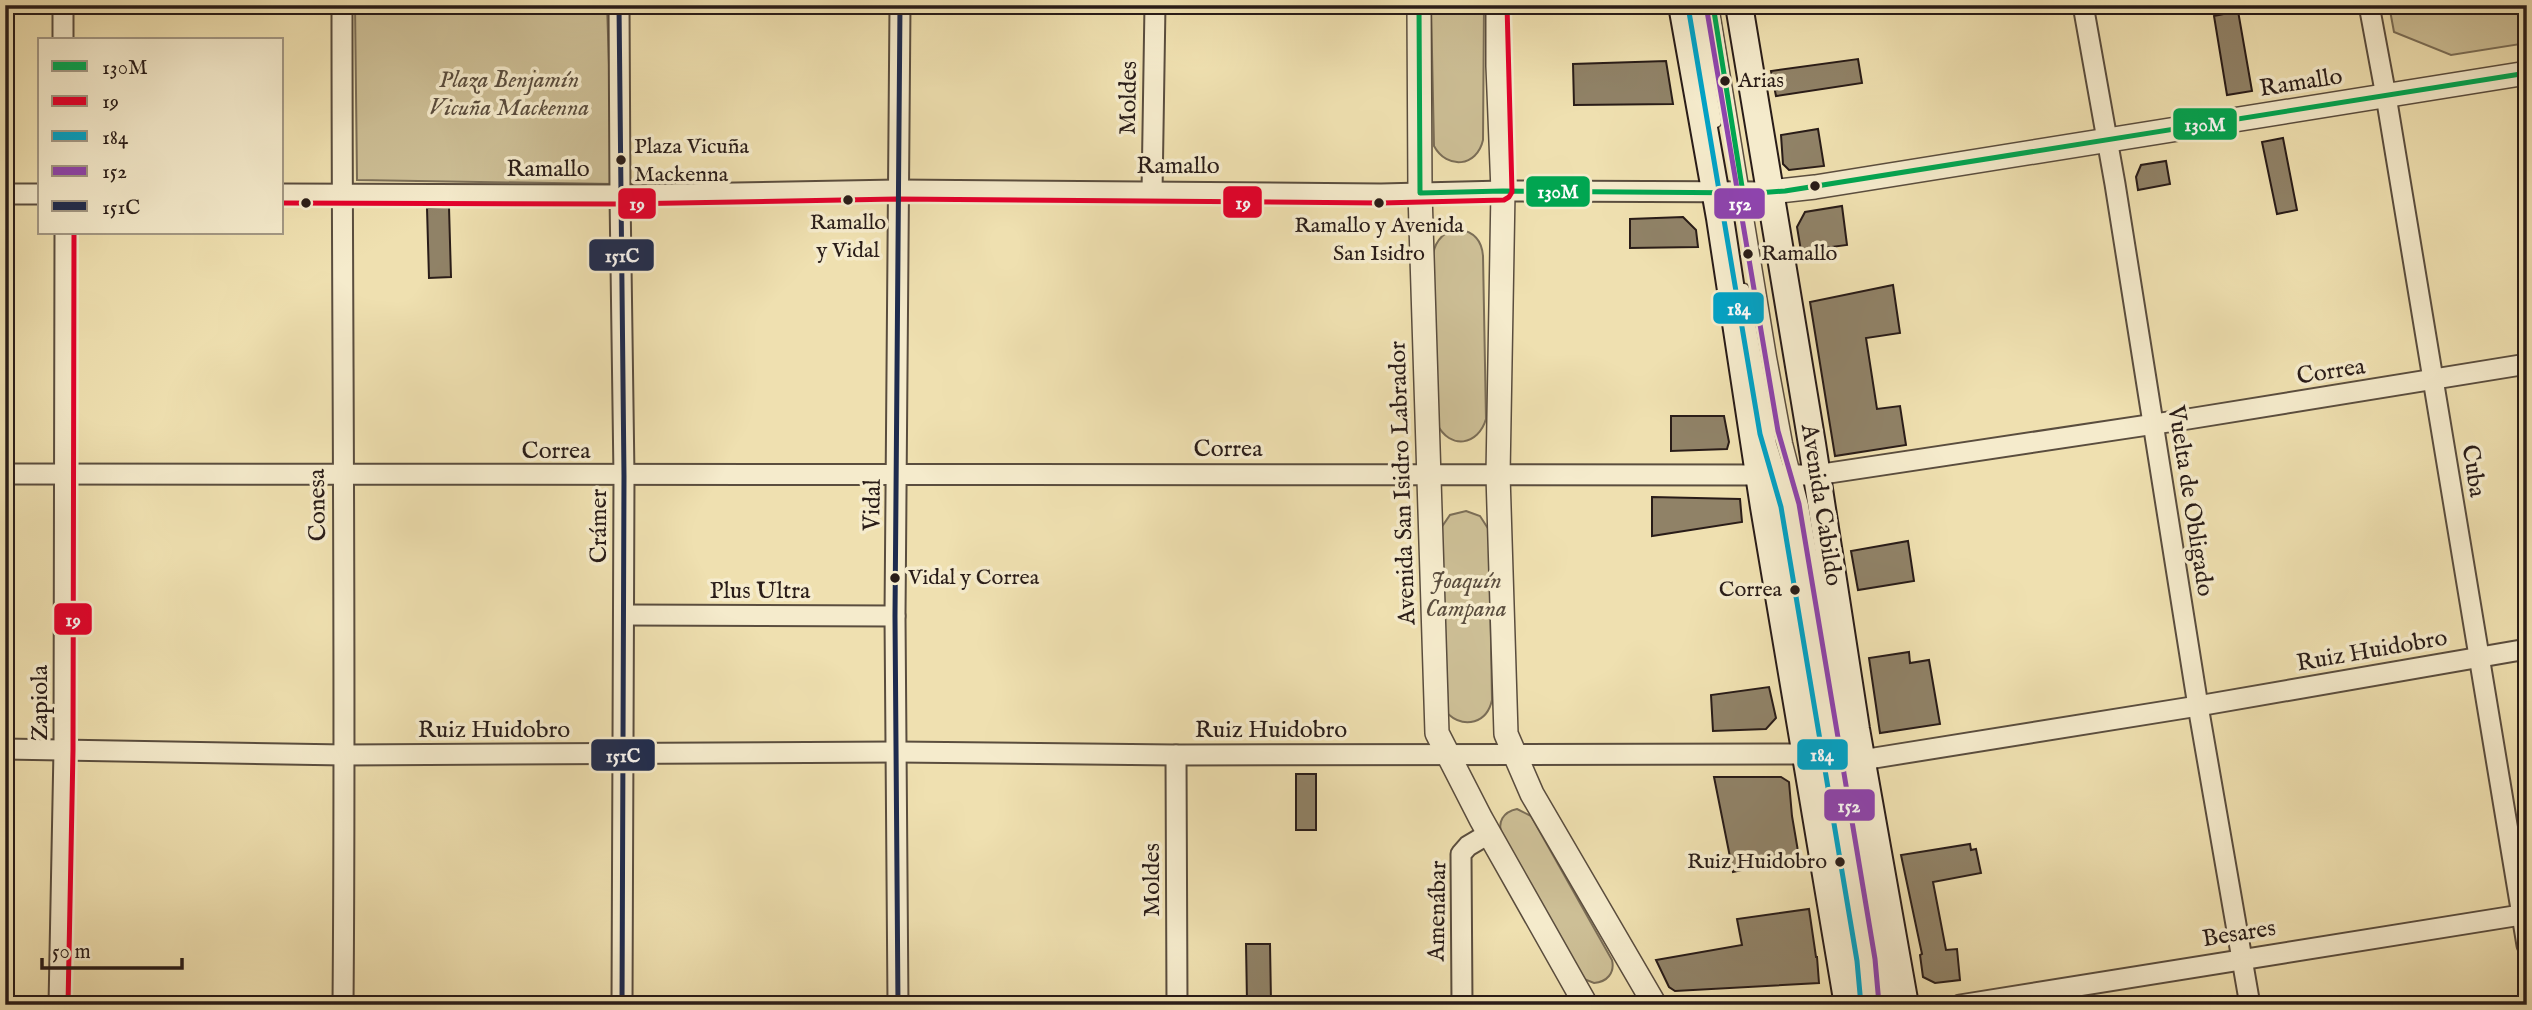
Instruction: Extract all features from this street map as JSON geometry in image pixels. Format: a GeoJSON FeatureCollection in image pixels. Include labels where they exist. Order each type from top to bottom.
{"type":"FeatureCollection","features":[{"type":"Feature","properties":{"kind":"main road","name":"Avenida Cabildo"},"geometry":{"type":"LineString","coordinates":[[1682,5],[1728,193],[1788,475],[1837,757],[1848,1005]]}},
{"type":"Feature","properties":{"kind":"main road","name":"Avenida Cabildo"},"geometry":{"type":"LineString","coordinates":[[1739,5],[1770,192],[1788,475],[1837,757],[1905,1005]]}},
{"type":"Feature","properties":{"kind":"street"},"geometry":{"type":"LineString","coordinates":[[63,5],[64,38]]}},
{"type":"Feature","properties":{"kind":"street","name":"Conesa"},"geometry":{"type":"LineString","coordinates":[[342,5],[345,755],[343,1005]]}},
{"type":"Feature","properties":{"kind":"street","name":"Crámer"},"geometry":{"type":"LineString","coordinates":[[620,5],[624,475],[622,1005]]}},
{"type":"Feature","properties":{"kind":"street","name":"Vidal"},"geometry":{"type":"LineString","coordinates":[[898,1005],[895,616],[900,5]]}},
{"type":"Feature","properties":{"kind":"street","name":"Moldes"},"geometry":{"type":"LineString","coordinates":[[1152,192],[1155,5]]}},
{"type":"Feature","properties":{"kind":"street","name":"Avenida San Isidro Labrador"},"geometry":{"type":"LineString","coordinates":[[1419,5],[1420,193],[1437,733],[1586,1005]]}},
{"type":"Feature","properties":{"kind":"street"},"geometry":{"type":"LineString","coordinates":[[1498,5],[1503,191],[1497,475],[1506,734],[1532,794],[1656,1005]]}},
{"type":"Feature","properties":{"kind":"street","name":"Vuelta de Obligado"},"geometry":{"type":"LineString","coordinates":[[2083,5],[2250,1005]]}},
{"type":"Feature","properties":{"kind":"street","name":"Cuba"},"geometry":{"type":"LineString","coordinates":[[2368,5],[2386,96],[2524,915],[2527,946]]}},
{"type":"Feature","properties":{"kind":"street","name":"Ramallo"},"geometry":{"type":"LineString","coordinates":[[284,194],[620,195],[897,190],[1770,192],[2527,73]]}},
{"type":"Feature","properties":{"kind":"street"},"geometry":{"type":"LineString","coordinates":[[5,194],[38,194]]}},
{"type":"Feature","properties":{"kind":"street","name":"Zapiola"},"geometry":{"type":"LineString","coordinates":[[60,1005],[64,750],[65,234]]}},
{"type":"Feature","properties":{"kind":"street","name":"Correa"},"geometry":{"type":"LineString","coordinates":[[5,474],[1788,475],[2153,424],[2527,364]]}},
{"type":"Feature","properties":{"kind":"street","name":"Plus Ultra"},"geometry":{"type":"LineString","coordinates":[[624,615],[895,616]]}},
{"type":"Feature","properties":{"kind":"street","name":"Ruiz Huidobro"},"geometry":{"type":"LineString","coordinates":[[5,749],[345,755],[897,752],[1837,757],[2198,706],[2527,649]]}},
{"type":"Feature","properties":{"kind":"street","name":"Moldes"},"geometry":{"type":"LineString","coordinates":[[1176,755],[1177,1005]]}},
{"type":"Feature","properties":{"kind":"street","name":"Amenábar"},"geometry":{"type":"LineString","coordinates":[[1462,1005],[1461,854],[1468,846],[1490,833]]}},
{"type":"Feature","properties":{"kind":"street","name":"Besares"},"geometry":{"type":"LineString","coordinates":[[1960,1005],[2524,915]]}},
{"type":"Feature","properties":{"kind":"lane"},"geometry":{"type":"LineString","coordinates":[[1698,5],[1728,193],[1783,419],[1788,475]]}},
{"type":"Feature","properties":{"kind":"lane"},"geometry":{"type":"LineString","coordinates":[[1713,5],[1728,193]]}},
{"type":"Feature","properties":{"kind":"lane"},"geometry":{"type":"LineString","coordinates":[[1837,757],[1868,970],[1870,1005]]}},
{"type":"Feature","properties":{"kind":"lane"},"geometry":{"type":"LineString","coordinates":[[1837,757],[1886,988],[1886,1005]]}},
{"type":"Feature","properties":{"kind":"green space","name":"Plaza Benjamín Vicuña Mackenna"},"geometry":{"type":"Polygon","coordinates":[[[355,5],[607,5],[613,184],[357,180],[355,5]]]}},
{"type":"Feature","properties":{"kind":"green space"},"geometry":{"type":"Polygon","coordinates":[[[1431,5],[1484,5],[1483,140],[1475,156],[1461,162],[1446,159],[1434,146],[1431,5]]]}},
{"type":"Feature","properties":{"kind":"green space"},"geometry":{"type":"Polygon","coordinates":[[[2389,5],[2527,5],[2527,43],[2451,55],[2394,32],[2389,5]]]}},
{"type":"Feature","properties":{"kind":"green space"},"geometry":{"type":"Polygon","coordinates":[[[1459,229],[1477,238],[1483,256],[1486,419],[1477,435],[1463,441],[1449,438],[1437,424],[1433,254],[1442,237],[1459,229]]]}},
{"type":"Feature","properties":{"kind":"green space","name":"Joaquín Campana"},"geometry":{"type":"Polygon","coordinates":[[[1466,511],[1480,516],[1489,530],[1492,700],[1485,714],[1468,722],[1448,714],[1441,528],[1450,515],[1466,511]]]}},
{"type":"Feature","properties":{"kind":"green space"},"geometry":{"type":"Polygon","coordinates":[[[1517,809],[1531,816],[1612,960],[1611,973],[1603,981],[1594,983],[1584,979],[1502,835],[1502,818],[1517,809]]]}},
{"type":"Feature","properties":{"kind":"building"},"geometry":{"type":"Polygon","coordinates":[[[2238,11],[2252,91],[2227,95],[2214,16],[2238,11]]]}},
{"type":"Feature","properties":{"kind":"building"},"geometry":{"type":"Polygon","coordinates":[[[1858,59],[1862,83],[1776,96],[1771,71],[1858,59]]]}},
{"type":"Feature","properties":{"kind":"building"},"geometry":{"type":"Polygon","coordinates":[[[1666,61],[1673,104],[1574,105],[1573,64],[1666,61]]]}},
{"type":"Feature","properties":{"kind":"building"},"geometry":{"type":"Polygon","coordinates":[[[1818,129],[1824,166],[1789,170],[1783,164],[1781,135],[1818,129]]]}},
{"type":"Feature","properties":{"kind":"building"},"geometry":{"type":"Polygon","coordinates":[[[2283,138],[2297,210],[2277,214],[2262,142],[2283,138]]]}},
{"type":"Feature","properties":{"kind":"building"},"geometry":{"type":"Polygon","coordinates":[[[2166,161],[2170,184],[2138,190],[2136,177],[2141,165],[2166,161]]]}},
{"type":"Feature","properties":{"kind":"building"},"geometry":{"type":"Polygon","coordinates":[[[1842,206],[1847,245],[1801,251],[1797,227],[1805,212],[1842,206]]]}},
{"type":"Feature","properties":{"kind":"building"},"geometry":{"type":"Polygon","coordinates":[[[449,207],[451,277],[429,278],[427,208],[449,207]]]}},
{"type":"Feature","properties":{"kind":"building"},"geometry":{"type":"Polygon","coordinates":[[[1683,217],[1696,230],[1698,247],[1630,248],[1630,219],[1683,217]]]}},
{"type":"Feature","properties":{"kind":"building"},"geometry":{"type":"Polygon","coordinates":[[[1893,285],[1900,333],[1866,338],[1877,409],[1900,406],[1906,445],[1835,456],[1810,302],[1893,285]]]}},
{"type":"Feature","properties":{"kind":"building"},"geometry":{"type":"Polygon","coordinates":[[[1671,416],[1724,416],[1729,442],[1727,449],[1671,451],[1671,416]]]}},
{"type":"Feature","properties":{"kind":"building"},"geometry":{"type":"Polygon","coordinates":[[[1652,497],[1740,499],[1742,522],[1652,536],[1652,497]]]}},
{"type":"Feature","properties":{"kind":"building"},"geometry":{"type":"Polygon","coordinates":[[[1908,541],[1914,581],[1858,590],[1851,551],[1908,541]]]}},
{"type":"Feature","properties":{"kind":"building"},"geometry":{"type":"Polygon","coordinates":[[[1909,652],[1910,663],[1929,660],[1940,724],[1880,733],[1869,658],[1909,652]]]}},
{"type":"Feature","properties":{"kind":"building"},"geometry":{"type":"Polygon","coordinates":[[[1769,687],[1776,718],[1766,729],[1713,731],[1711,695],[1769,687]]]}},
{"type":"Feature","properties":{"kind":"building"},"geometry":{"type":"Polygon","coordinates":[[[1296,774],[1316,774],[1316,830],[1296,830],[1296,774]]]}},
{"type":"Feature","properties":{"kind":"building"},"geometry":{"type":"Polygon","coordinates":[[[1714,777],[1781,777],[1789,782],[1799,857],[1733,872],[1714,777]]]}},
{"type":"Feature","properties":{"kind":"building"},"geometry":{"type":"Polygon","coordinates":[[[1970,844],[1971,850],[1976,849],[1981,873],[1933,882],[1946,950],[1957,949],[1960,980],[1935,983],[1923,977],[1922,954],[1901,855],[1970,844]]]}},
{"type":"Feature","properties":{"kind":"building"},"geometry":{"type":"Polygon","coordinates":[[[1809,909],[1819,983],[1675,991],[1669,987],[1656,960],[1742,945],[1737,919],[1809,909]]]}},
{"type":"Feature","properties":{"kind":"building"},"geometry":{"type":"Polygon","coordinates":[[[1246,944],[1270,944],[1271,1002],[1247,1002],[1246,944]]]}},
{"type":"Feature","properties":{"kind":"transit line","name":"151C"},"geometry":{"type":"LineString","coordinates":[[619,5],[624,476],[622,1005]]}},
{"type":"Feature","properties":{"kind":"transit line","name":"151C"},"geometry":{"type":"LineString","coordinates":[[898,1005],[895,616],[900,5]]}},
{"type":"Feature","properties":{"kind":"transit line","name":"130M"},"geometry":{"type":"LineString","coordinates":[[1419,5],[1420,193],[1785,191],[2527,73]]}},
{"type":"Feature","properties":{"kind":"transit line","name":"19"},"geometry":{"type":"LineString","coordinates":[[284,203],[620,204],[897,199],[1381,203],[1504,200],[1512,192],[1507,5]]}},
{"type":"Feature","properties":{"kind":"transit line","name":"152"},"geometry":{"type":"LineString","coordinates":[[1706,5],[1778,431],[1799,504],[1875,959],[1879,1004]]}},
{"type":"Feature","properties":{"kind":"transit line","name":"130M"},"geometry":{"type":"LineString","coordinates":[[1713,5],[1743,193]]}},
{"type":"Feature","properties":{"kind":"transit line","name":"184"},"geometry":{"type":"LineString","coordinates":[[1688,6],[1760,434],[1781,507],[1857,961],[1861,1005]]}},
{"type":"Feature","properties":{"kind":"transit line","name":"19"},"geometry":{"type":"LineString","coordinates":[[68,1005],[73,750],[74,234]]}},
{"type":"Feature","properties":{"kind":"place","name":"Arias"},"geometry":{"type":"Point","coordinates":[1725,81]}},
{"type":"Feature","properties":{"kind":"place","name":"Plaza Vicuña Mackenna"},"geometry":{"type":"Point","coordinates":[621,160]}},
{"type":"Feature","properties":{"kind":"place","name":"Ramallo y Vidal"},"geometry":{"type":"Point","coordinates":[848,200]}},
{"type":"Feature","properties":{"kind":"place","name":"Ramallo y Avenida San Isidro"},"geometry":{"type":"Point","coordinates":[1379,203]}},
{"type":"Feature","properties":{"kind":"place","name":"Ramallo"},"geometry":{"type":"Point","coordinates":[1748,254]}},
{"type":"Feature","properties":{"kind":"place","name":"Vidal y Correa"},"geometry":{"type":"Point","coordinates":[895,578]}},
{"type":"Feature","properties":{"kind":"place","name":"Correa"},"geometry":{"type":"Point","coordinates":[1795,590]}},
{"type":"Feature","properties":{"kind":"place","name":"Ruiz Huidobro"},"geometry":{"type":"Point","coordinates":[1840,862]}}]}
